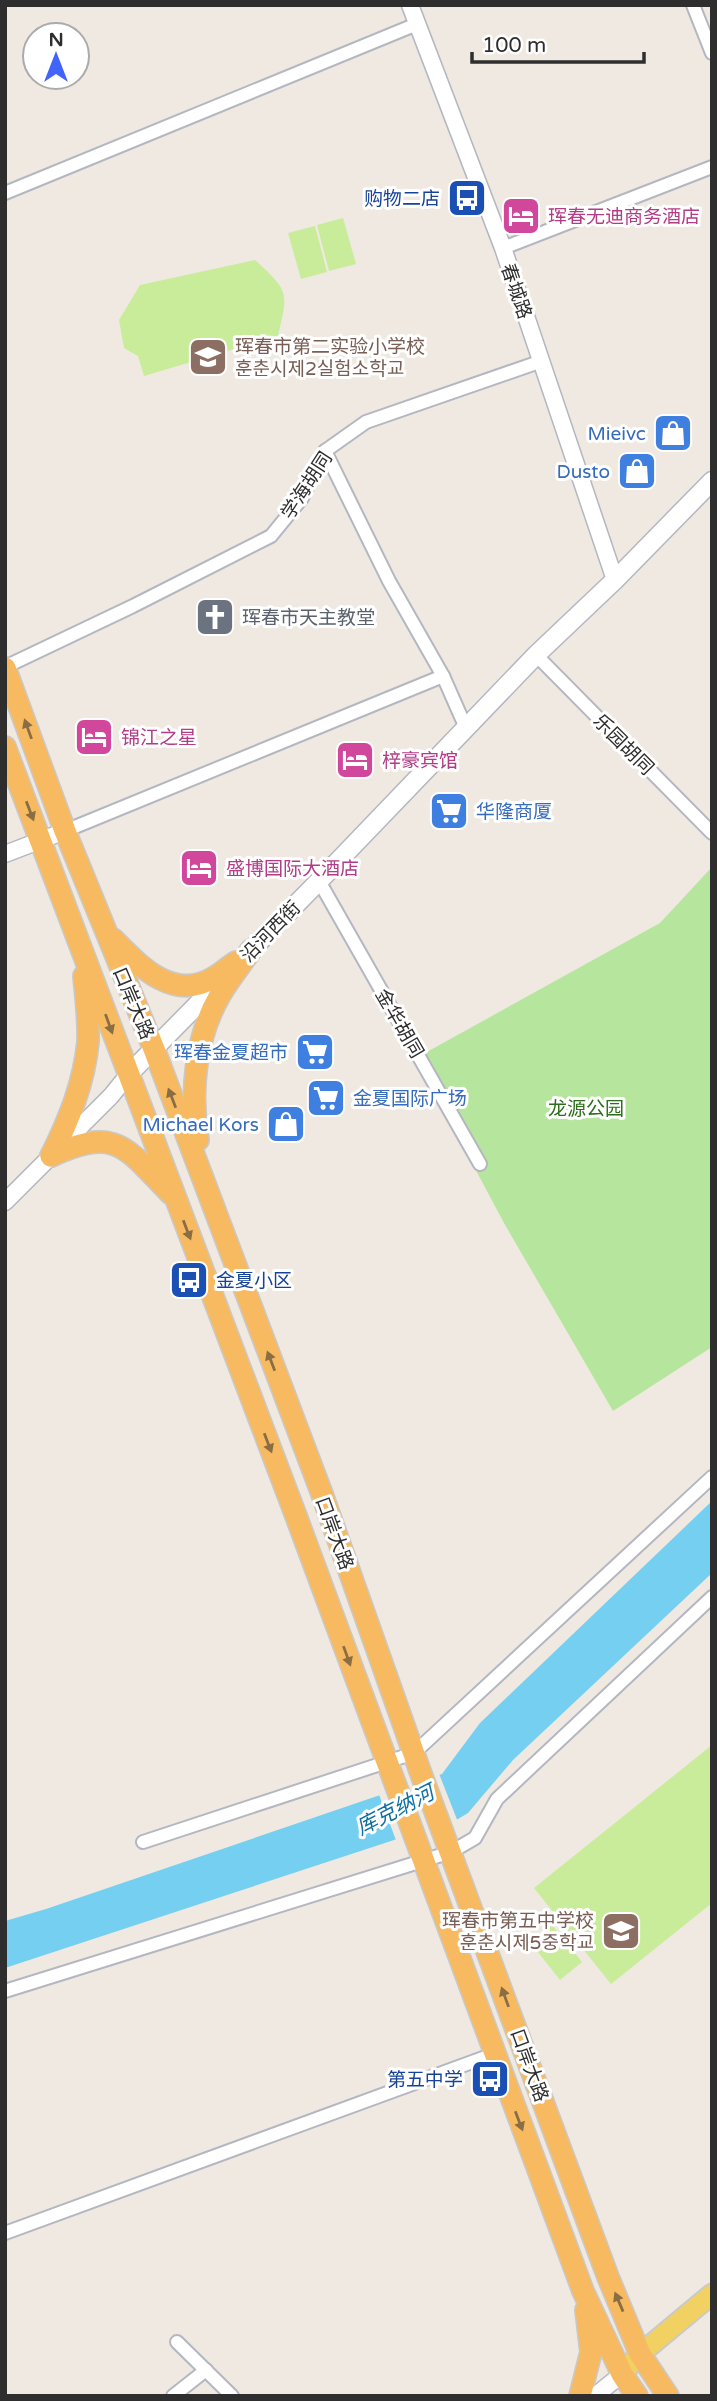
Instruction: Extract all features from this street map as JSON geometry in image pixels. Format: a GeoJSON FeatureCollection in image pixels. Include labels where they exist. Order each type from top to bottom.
{"type":"FeatureCollection","features":[{"type":"Feature","properties":{"kind":"highway","name":"口岸大路"},"geometry":{"type":"LineString","coordinates":[[5,667],[65,831],[154,1049],[317,1481],[417,1762],[608,2277],[643,2359],[668,2396]]}},
{"type":"Feature","properties":{"kind":"highway","name":"口岸大路"},"geometry":{"type":"LineString","coordinates":[[5,747],[583,2291],[622,2374],[637,2396]]}},
{"type":"Feature","properties":{"kind":"highway"},"geometry":{"type":"LineString","coordinates":[[104,930],[150,975],[162,981],[183,985],[212,979],[251,950]]}},
{"type":"Feature","properties":{"kind":"highway"},"geometry":{"type":"LineString","coordinates":[[51,1156],[78,1094],[88,1041],[80,946]]}},
{"type":"Feature","properties":{"kind":"highway"},"geometry":{"type":"LineString","coordinates":[[205,1185],[192,1098],[199,1060],[209,1017],[219,995],[251,950]]}},
{"type":"Feature","properties":{"kind":"highway"},"geometry":{"type":"LineString","coordinates":[[51,1156],[79,1143],[93,1141],[120,1147],[130,1152],[176,1199]]}},
{"type":"Feature","properties":{"kind":"highway"},"geometry":{"type":"LineString","coordinates":[[580,2396],[591,2352],[583,2291]]}},
{"type":"Feature","properties":{"kind":"main road","name":"沿河西街"},"geometry":{"type":"LineString","coordinates":[[128,1075],[536,655],[615,580],[712,481]]}},
{"type":"Feature","properties":{"kind":"main road"},"geometry":{"type":"LineString","coordinates":[[643,2359],[712,2294]]}},
{"type":"Feature","properties":{"kind":"main road"},"geometry":{"type":"LineString","coordinates":[[622,2374],[712,2311]]}},
{"type":"Feature","properties":{"kind":"street","name":"春城路"},"geometry":{"type":"LineString","coordinates":[[410,5],[503,248],[615,580]]}},
{"type":"Feature","properties":{"kind":"street"},"geometry":{"type":"LineString","coordinates":[[693,5],[712,53]]}},
{"type":"Feature","properties":{"kind":"street"},"geometry":{"type":"LineString","coordinates":[[5,193],[417,24]]}},
{"type":"Feature","properties":{"kind":"street"},"geometry":{"type":"LineString","coordinates":[[503,248],[712,167]]}},
{"type":"Feature","properties":{"kind":"street","name":"学海胡同"},"geometry":{"type":"LineString","coordinates":[[5,667],[271,536],[302,498],[325,451],[366,422],[542,361]]}},
{"type":"Feature","properties":{"kind":"street"},"geometry":{"type":"LineString","coordinates":[[325,451],[389,581],[443,677],[466,728]]}},
{"type":"Feature","properties":{"kind":"street","name":"乐园胡同"},"geometry":{"type":"LineString","coordinates":[[536,655],[712,833]]}},
{"type":"Feature","properties":{"kind":"street"},"geometry":{"type":"LineString","coordinates":[[5,854],[443,677]]}},
{"type":"Feature","properties":{"kind":"street","name":"金华胡同"},"geometry":{"type":"LineString","coordinates":[[319,881],[480,1164]]}},
{"type":"Feature","properties":{"kind":"street","name":"沿河西街"},"geometry":{"type":"LineString","coordinates":[[5,1202],[111,1096],[128,1075]]}},
{"type":"Feature","properties":{"kind":"street"},"geometry":{"type":"LineString","coordinates":[[143,1842],[417,1762],[712,1477]]}},
{"type":"Feature","properties":{"kind":"street"},"geometry":{"type":"LineString","coordinates":[[5,1991],[475,1838],[497,1799],[712,1597]]}},
{"type":"Feature","properties":{"kind":"street"},"geometry":{"type":"LineString","coordinates":[[5,2233],[494,2054]]}},
{"type":"Feature","properties":{"kind":"street"},"geometry":{"type":"LineString","coordinates":[[177,2342],[232,2396]]}},
{"type":"Feature","properties":{"kind":"street"},"geometry":{"type":"LineString","coordinates":[[173,2396],[206,2370]]}},
{"type":"Feature","properties":{"kind":"street"},"geometry":{"type":"LineString","coordinates":[[595,2396],[622,2374]]}},
{"type":"Feature","properties":{"kind":"green space"},"geometry":{"type":"Polygon","coordinates":[[[343,218],[356,264],[329,271],[317,225],[343,218]]]}},
{"type":"Feature","properties":{"kind":"green space"},"geometry":{"type":"Polygon","coordinates":[[[315,226],[327,272],[301,279],[288,233],[315,226]]]}},
{"type":"Feature","properties":{"kind":"green space"},"geometry":{"type":"Polygon","coordinates":[[[255,260],[275,279],[283,294],[284,310],[278,336],[144,376],[138,356],[124,348],[119,320],[140,285],[255,260]]]}},
{"type":"Feature","properties":{"kind":"green space","name":"龙源公园"},"geometry":{"type":"Polygon","coordinates":[[[712,867],[712,1347],[613,1411],[504,1223],[416,1058],[660,923],[712,867]]]}},
{"type":"Feature","properties":{"kind":"green space"},"geometry":{"type":"Polygon","coordinates":[[[712,1745],[712,1903],[611,1984],[534,1888],[712,1745]]]}},
{"type":"Feature","properties":{"kind":"green space"},"geometry":{"type":"Polygon","coordinates":[[[552,1925],[582,1962],[560,1980],[530,1942],[552,1925]]]}},
{"type":"Feature","properties":{"kind":"water","name":"库克纳河"},"geometry":{"type":"Polygon","coordinates":[[[712,1501],[712,1573],[513,1760],[468,1813],[458,1819],[5,1968],[5,1921],[442,1774],[480,1723],[712,1501]]]}},
{"type":"Feature","properties":{"kind":"pier"},"geometry":{"type":"Polygon","coordinates":[[[438,1771],[458,1822],[397,1843],[378,1792],[438,1771]]]}},
{"type":"Feature","properties":{"kind":"place","name":"购物二店"},"geometry":{"type":"Point","coordinates":[467,198]}},
{"type":"Feature","properties":{"kind":"place","name":"珲春无迪商务酒店"},"geometry":{"type":"Point","coordinates":[521,216]}},
{"type":"Feature","properties":{"kind":"place","name":"珲春市第二实验小学校 훈춘시제2실험소학교"},"geometry":{"type":"Point","coordinates":[208,357]}},
{"type":"Feature","properties":{"kind":"place","name":"Mieivc"},"geometry":{"type":"Point","coordinates":[673,433]}},
{"type":"Feature","properties":{"kind":"place","name":"Dusto"},"geometry":{"type":"Point","coordinates":[637,471]}},
{"type":"Feature","properties":{"kind":"place","name":"珲春市天主教堂"},"geometry":{"type":"Point","coordinates":[215,617]}},
{"type":"Feature","properties":{"kind":"place","name":"锦江之星"},"geometry":{"type":"Point","coordinates":[94,737]}},
{"type":"Feature","properties":{"kind":"place","name":"梓豪宾馆"},"geometry":{"type":"Point","coordinates":[355,760]}},
{"type":"Feature","properties":{"kind":"place","name":"华隆商厦"},"geometry":{"type":"Point","coordinates":[449,811]}},
{"type":"Feature","properties":{"kind":"place","name":"盛博国际大酒店"},"geometry":{"type":"Point","coordinates":[199,868]}},
{"type":"Feature","properties":{"kind":"place","name":"珲春金夏超市"},"geometry":{"type":"Point","coordinates":[315,1052]}},
{"type":"Feature","properties":{"kind":"place","name":"金夏国际广场"},"geometry":{"type":"Point","coordinates":[326,1098]}},
{"type":"Feature","properties":{"kind":"place","name":"Michael Kors"},"geometry":{"type":"Point","coordinates":[286,1124]}},
{"type":"Feature","properties":{"kind":"place","name":"金夏小区"},"geometry":{"type":"Point","coordinates":[189,1280]}},
{"type":"Feature","properties":{"kind":"place","name":"珲春市第五中学校 훈춘시제5중학교"},"geometry":{"type":"Point","coordinates":[621,1931]}},
{"type":"Feature","properties":{"kind":"place","name":"第五中学"},"geometry":{"type":"Point","coordinates":[490,2079]}}]}
